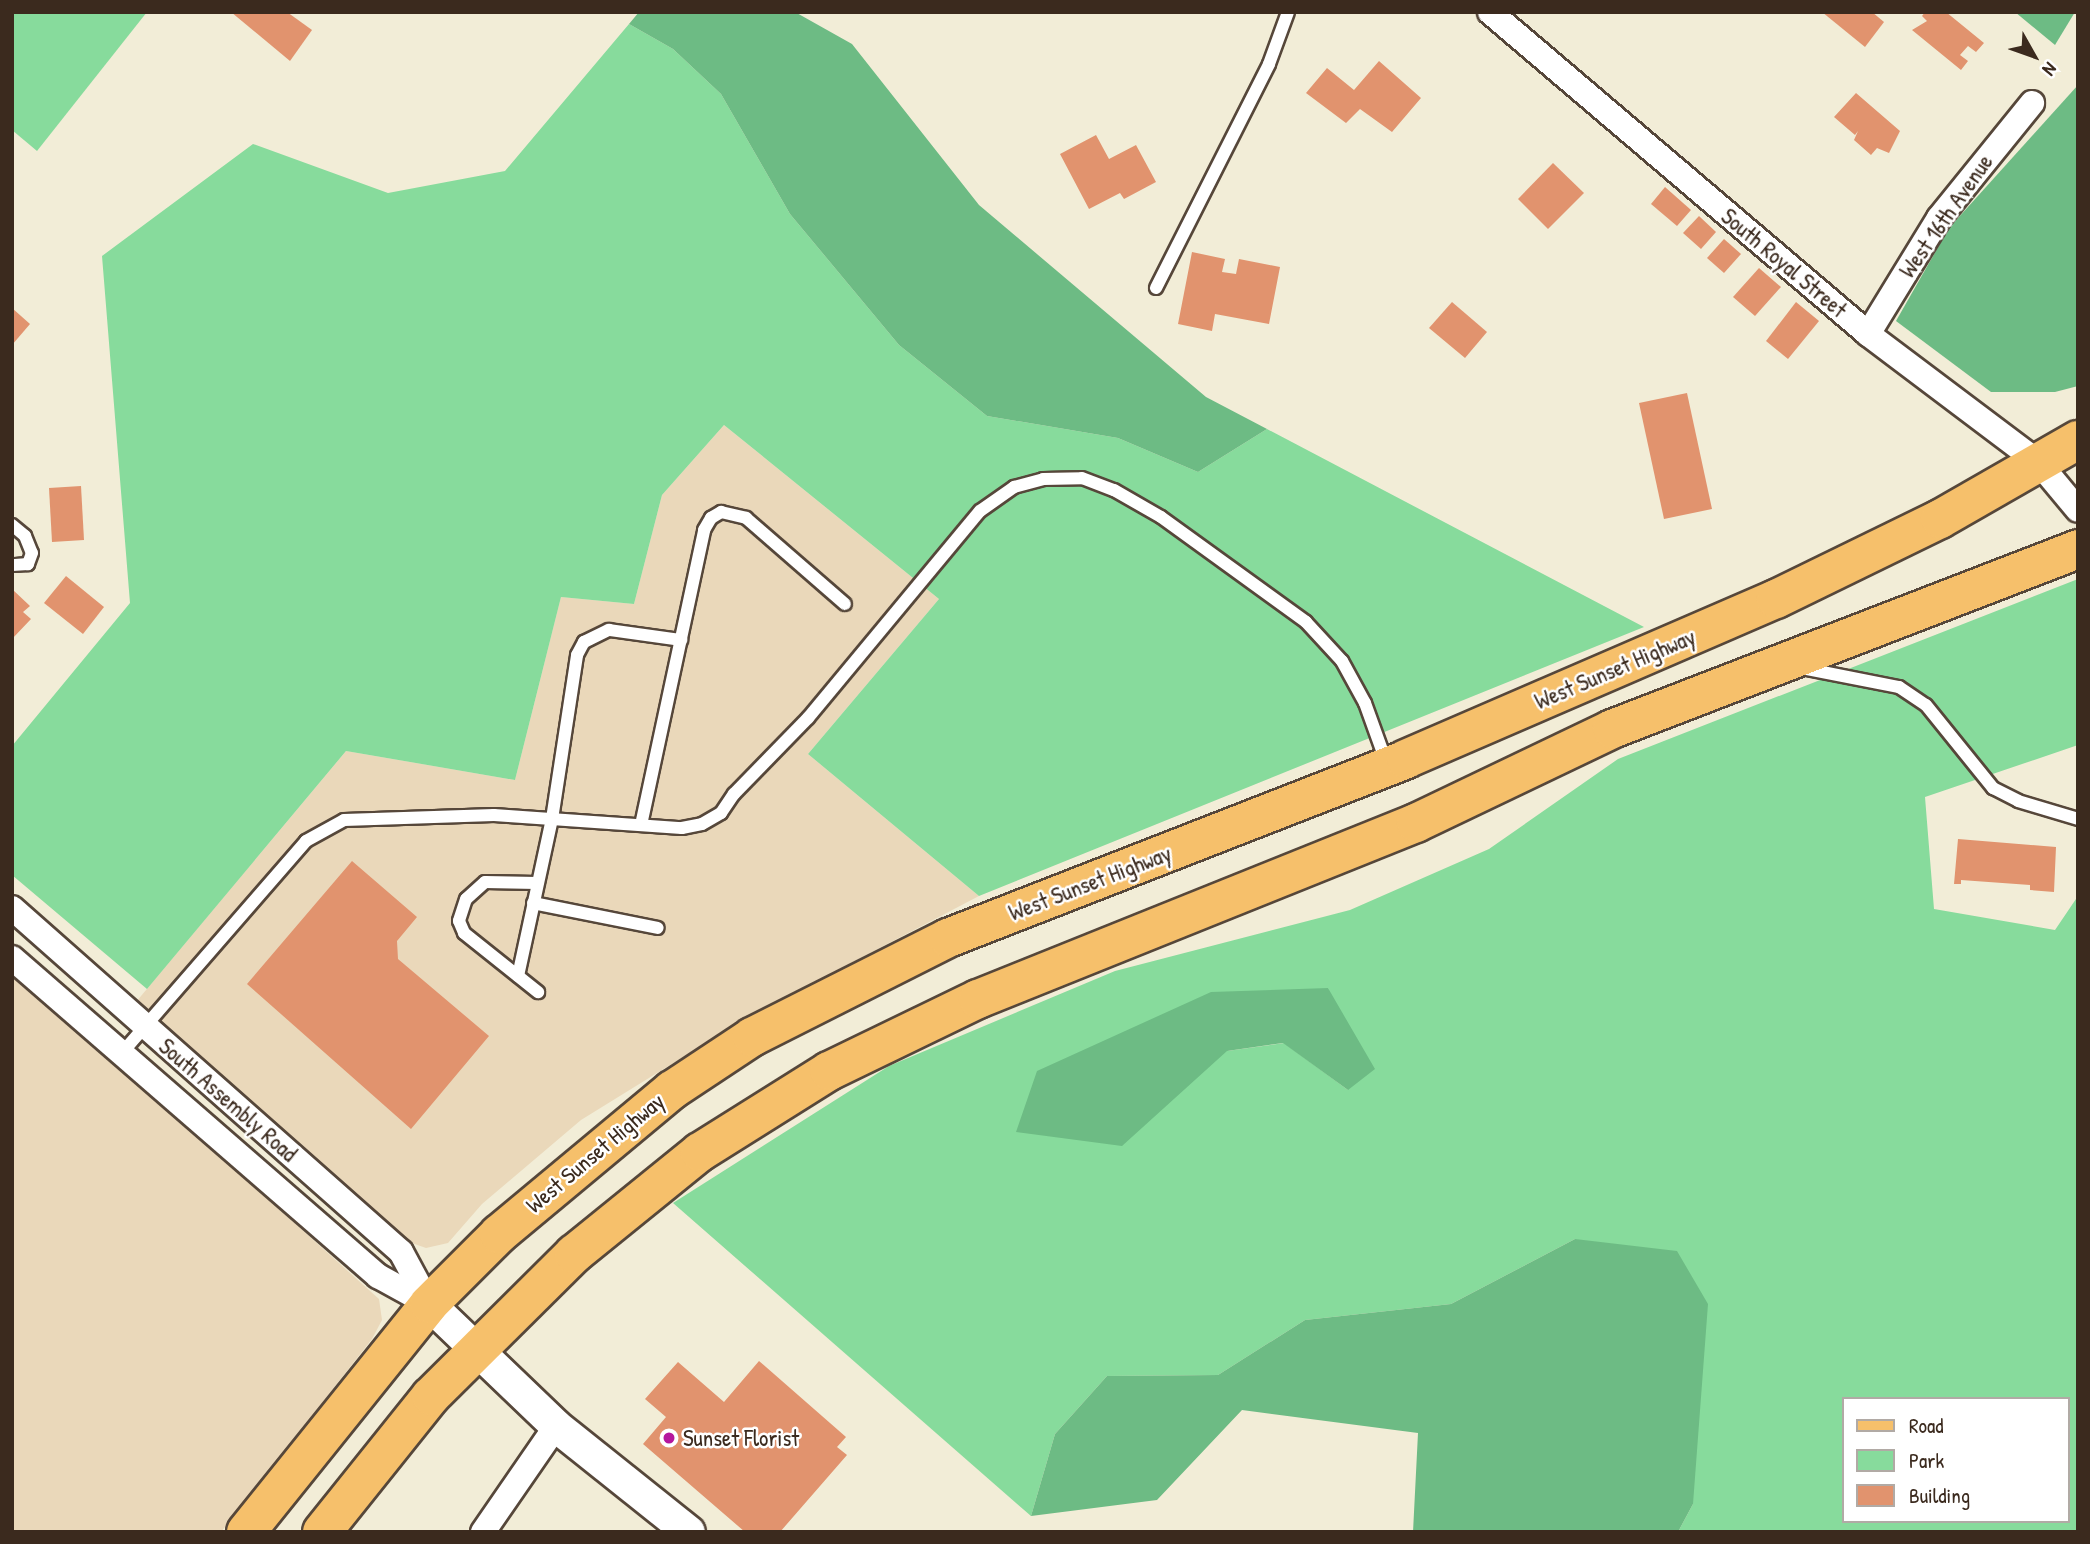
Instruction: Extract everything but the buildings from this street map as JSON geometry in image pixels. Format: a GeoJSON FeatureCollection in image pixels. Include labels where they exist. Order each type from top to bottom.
{"type":"FeatureCollection","features":[{"type":"Feature","properties":{"kind":"main road","name":"West Sunset Highway"},"geometry":{"type":"LineString","coordinates":[[246,1532],[429,1304],[583,1159],[672,1090],[752,1037],[948,938],[1388,766],[1776,599],[1940,519],[2078,440]]}},
{"type":"Feature","properties":{"kind":"main road"},"geometry":{"type":"LineString","coordinates":[[322,1532],[431,1396],[574,1254],[657,1184],[759,1112],[829,1072],[978,999],[1416,823],[1612,729],[2078,549]]}},
{"type":"Feature","properties":{"kind":"street","name":"South Royal Street"},"geometry":{"type":"LineString","coordinates":[[1490,12],[1868,334],[2038,462],[2078,510]]}},
{"type":"Feature","properties":{"kind":"street","name":"West 16th Avenue"},"geometry":{"type":"LineString","coordinates":[[1868,334],[1939,218],[2032,103]]}},
{"type":"Feature","properties":{"kind":"street","name":"South Assembly Road"},"geometry":{"type":"LineString","coordinates":[[12,908],[401,1252],[429,1304]]}},
{"type":"Feature","properties":{"kind":"street","name":"South Assembly Road"},"geometry":{"type":"LineString","coordinates":[[12,958],[378,1276],[429,1304],[556,1426],[690,1532]]}},
{"type":"Feature","properties":{"kind":"street"},"geometry":{"type":"LineString","coordinates":[[483,1532],[556,1426]]}},
{"type":"Feature","properties":{"kind":"lane"},"geometry":{"type":"LineString","coordinates":[[1156,288],[1269,64],[1288,12]]}},
{"type":"Feature","properties":{"kind":"lane"},"geometry":{"type":"LineString","coordinates":[[121,1054],[306,841],[325,828],[344,820],[435,814],[682,828],[702,824],[721,813],[734,794],[817,708],[980,511],[1014,487],[1043,480],[1082,478],[1114,490],[1161,517],[1306,622],[1342,661],[1365,703],[1388,766]]}},
{"type":"Feature","properties":{"kind":"lane"},"geometry":{"type":"LineString","coordinates":[[641,825],[704,530],[721,512],[746,518],[845,604]]}},
{"type":"Feature","properties":{"kind":"lane"},"geometry":{"type":"LineString","coordinates":[[12,525],[24,536],[33,553],[28,564],[12,565]]}},
{"type":"Feature","properties":{"kind":"lane"},"geometry":{"type":"LineString","coordinates":[[517,976],[552,819],[578,655],[584,642],[609,630],[681,640]]}},
{"type":"Feature","properties":{"kind":"lane"},"geometry":{"type":"LineString","coordinates":[[1780,664],[1899,687],[1933,713],[1993,788],[2018,801],[2078,819]]}},
{"type":"Feature","properties":{"kind":"lane"},"geometry":{"type":"LineString","coordinates":[[537,883],[485,882],[461,908],[459,921],[464,933],[538,992]]}},
{"type":"Feature","properties":{"kind":"lane"},"geometry":{"type":"LineString","coordinates":[[533,904],[658,928]]}},
{"type":"Feature","properties":{"kind":"shaded area"},"geometry":{"type":"Polygon","coordinates":[[[724,425],[939,599],[808,754],[979,896],[746,1018],[581,1120],[482,1204],[448,1243],[426,1248],[409,1242],[136,1002],[346,751],[515,780],[561,597],[634,604],[662,495],[724,425]]]}},
{"type":"Feature","properties":{"kind":"shaded area"},"geometry":{"type":"Polygon","coordinates":[[[12,969],[379,1299],[382,1320],[372,1339],[221,1532],[12,1532],[12,969]]]}},
{"type":"Feature","properties":{"kind":"green space"},"geometry":{"type":"Polygon","coordinates":[[[12,12],[147,12],[37,151],[12,130],[12,12]]]}},
{"type":"Feature","properties":{"kind":"green space"},"geometry":{"type":"Polygon","coordinates":[[[639,12],[795,12],[852,44],[979,205],[1206,397],[1267,429],[1198,472],[1118,438],[987,416],[899,345],[790,214],[721,94],[673,49],[629,24],[639,12]]]}},
{"type":"Feature","properties":{"kind":"green space"},"geometry":{"type":"Polygon","coordinates":[[[2015,12],[2075,12],[2055,45],[2015,12]]]}},
{"type":"Feature","properties":{"kind":"green space"},"geometry":{"type":"Polygon","coordinates":[[[629,24],[673,49],[721,94],[790,214],[899,345],[987,416],[1118,438],[1198,472],[1267,429],[1644,627],[979,896],[808,754],[939,599],[724,425],[662,495],[634,604],[561,597],[515,780],[346,751],[147,989],[12,875],[12,746],[130,603],[102,256],[253,144],[388,193],[505,171],[629,24]]]}},
{"type":"Feature","properties":{"kind":"green space"},"geometry":{"type":"Polygon","coordinates":[[[2078,85],[2078,386],[2055,392],[1991,392],[1896,321],[1949,228],[2078,85]]]}},
{"type":"Feature","properties":{"kind":"green space"},"geometry":{"type":"Polygon","coordinates":[[[2078,579],[2078,745],[1925,797],[1934,909],[2055,930],[2078,896],[2078,1532],[1678,1532],[1693,1504],[1575,1239],[1451,1304],[1305,1320],[1218,1375],[1107,1376],[1055,1434],[1031,1516],[673,1203],[889,1066],[1115,971],[1350,910],[1489,849],[1618,759],[2078,579]],[[1328,988],[1227,1051],[1284,1043],[1348,1090],[1328,988]]]}},
{"type":"Feature","properties":{"kind":"green space"},"geometry":{"type":"Polygon","coordinates":[[[1328,988],[1375,1069],[1348,1090],[1283,1043],[1227,1051],[1122,1146],[1016,1132],[1037,1071],[1211,992],[1328,988]]]}},
{"type":"Feature","properties":{"kind":"green space"},"geometry":{"type":"Polygon","coordinates":[[[1575,1239],[1677,1251],[1708,1304],[1693,1504],[1678,1532],[1413,1532],[1418,1433],[1242,1410],[1157,1500],[1031,1516],[1055,1434],[1107,1376],[1218,1375],[1305,1320],[1451,1304],[1575,1239]]]}},
{"type":"Feature","properties":{"kind":"place","name":"Sunset Florist"},"geometry":{"type":"Point","coordinates":[669,1438]}}]}
